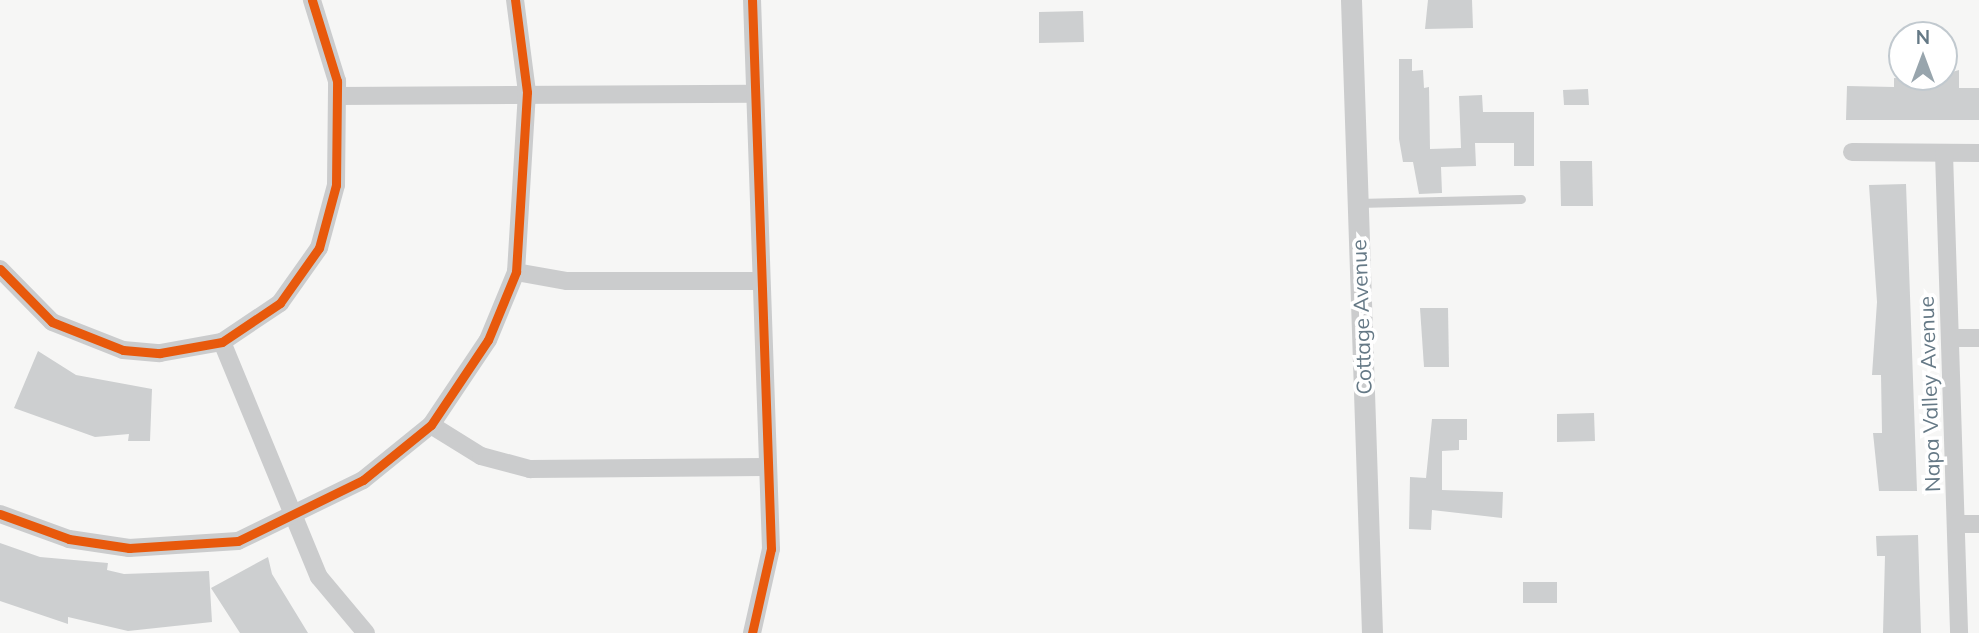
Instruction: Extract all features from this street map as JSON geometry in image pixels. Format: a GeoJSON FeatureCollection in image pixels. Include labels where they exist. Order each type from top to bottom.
{"type":"FeatureCollection","features":[{"type":"Feature","properties":{"kind":"street"},"geometry":{"type":"LineString","coordinates":[[0,269],[52,322],[85,339],[160,353],[222,342],[280,303],[319,248],[336,186],[337,96],[331,47],[312,0]]}},
{"type":"Feature","properties":{"kind":"street"},"geometry":{"type":"LineString","coordinates":[[0,514],[69,539],[181,550],[238,541],[363,480],[431,425],[488,340],[516,272],[527,92],[515,0]]}},
{"type":"Feature","properties":{"kind":"street"},"geometry":{"type":"LineString","coordinates":[[752,0],[769,571],[752,633]]}},
{"type":"Feature","properties":{"kind":"street","name":"Cottage Avenue"},"geometry":{"type":"LineString","coordinates":[[1351,0],[1372,633]]}},
{"type":"Feature","properties":{"kind":"street"},"geometry":{"type":"LineString","coordinates":[[337,96],[527,92],[755,94]]}},
{"type":"Feature","properties":{"kind":"street"},"geometry":{"type":"LineString","coordinates":[[1852,152],[1979,153]]}},
{"type":"Feature","properties":{"kind":"street","name":"Napa Valley Avenue"},"geometry":{"type":"LineString","coordinates":[[1944,153],[1953,338],[1959,633]]}},
{"type":"Feature","properties":{"kind":"street"},"geometry":{"type":"LineString","coordinates":[[516,272],[567,281],[760,281]]}},
{"type":"Feature","properties":{"kind":"street"},"geometry":{"type":"LineString","coordinates":[[1953,338],[1979,338]]}},
{"type":"Feature","properties":{"kind":"street"},"geometry":{"type":"LineString","coordinates":[[222,342],[291,517],[334,599],[366,633]]}},
{"type":"Feature","properties":{"kind":"street"},"geometry":{"type":"LineString","coordinates":[[431,425],[481,456],[530,469],[766,467]]}},
{"type":"Feature","properties":{"kind":"street"},"geometry":{"type":"LineString","coordinates":[[1957,524],[1979,524]]}},
{"type":"Feature","properties":{"kind":"lane"},"geometry":{"type":"LineString","coordinates":[[1357,203],[1521,199]]}},
{"type":"Feature","properties":{"kind":"building"},"geometry":{"type":"Polygon","coordinates":[[[1428,0],[1472,0],[1473,28],[1425,29],[1428,0]]]}},
{"type":"Feature","properties":{"kind":"building"},"geometry":{"type":"Polygon","coordinates":[[[1083,11],[1084,42],[1039,43],[1039,12],[1083,11]]]}},
{"type":"Feature","properties":{"kind":"building"},"geometry":{"type":"Polygon","coordinates":[[[1399,59],[1412,59],[1412,71],[1423,70],[1424,88],[1429,87],[1430,149],[1461,148],[1459,96],[1482,95],[1483,112],[1534,112],[1534,166],[1514,166],[1514,143],[1475,143],[1476,166],[1441,167],[1442,193],[1419,194],[1413,162],[1403,162],[1399,139],[1399,59]]]}},
{"type":"Feature","properties":{"kind":"building"},"geometry":{"type":"Polygon","coordinates":[[[1958,70],[1959,88],[1979,88],[1979,120],[1846,120],[1847,86],[1888,87],[1888,91],[1958,91],[1958,70]]]}},
{"type":"Feature","properties":{"kind":"building"},"geometry":{"type":"Polygon","coordinates":[[[1588,89],[1589,105],[1564,105],[1563,90],[1588,89]]]}},
{"type":"Feature","properties":{"kind":"building"},"geometry":{"type":"Polygon","coordinates":[[[1560,161],[1592,161],[1593,206],[1561,206],[1560,161]]]}},
{"type":"Feature","properties":{"kind":"building"},"geometry":{"type":"Polygon","coordinates":[[[1906,184],[1917,491],[1879,491],[1873,433],[1882,433],[1881,375],[1872,375],[1877,302],[1869,185],[1906,184]]]}},
{"type":"Feature","properties":{"kind":"building"},"geometry":{"type":"Polygon","coordinates":[[[1420,308],[1448,308],[1449,367],[1424,367],[1420,308]]]}},
{"type":"Feature","properties":{"kind":"building"},"geometry":{"type":"Polygon","coordinates":[[[38,351],[76,375],[152,389],[150,441],[128,441],[129,434],[95,437],[14,408],[38,351]]]}},
{"type":"Feature","properties":{"kind":"building"},"geometry":{"type":"Polygon","coordinates":[[[1594,413],[1595,441],[1557,442],[1557,414],[1594,413]]]}},
{"type":"Feature","properties":{"kind":"building"},"geometry":{"type":"Polygon","coordinates":[[[1432,419],[1467,419],[1467,440],[1459,440],[1459,450],[1442,451],[1442,490],[1503,492],[1502,518],[1432,510],[1431,530],[1409,529],[1410,477],[1426,478],[1432,419]]]}},
{"type":"Feature","properties":{"kind":"building"},"geometry":{"type":"Polygon","coordinates":[[[1918,535],[1921,633],[1883,633],[1885,556],[1877,556],[1876,536],[1918,535]]]}},
{"type":"Feature","properties":{"kind":"building"},"geometry":{"type":"Polygon","coordinates":[[[0,543],[40,557],[108,563],[107,570],[124,574],[209,571],[212,622],[128,631],[68,617],[68,624],[0,601],[0,543]]]}},
{"type":"Feature","properties":{"kind":"building"},"geometry":{"type":"Polygon","coordinates":[[[268,557],[272,574],[308,633],[240,633],[211,588],[268,557]]]}},
{"type":"Feature","properties":{"kind":"building"},"geometry":{"type":"Polygon","coordinates":[[[1523,582],[1557,582],[1557,603],[1523,603],[1523,582]]]}},
{"type":"Feature","properties":{"kind":"cycle path"},"geometry":{"type":"LineString","coordinates":[[0,269],[52,322],[123,350],[160,353],[222,342],[280,303],[319,248],[336,185],[337,81],[312,0]]}},
{"type":"Feature","properties":{"kind":"cycle path"},"geometry":{"type":"LineString","coordinates":[[0,514],[69,539],[129,548],[238,541],[363,480],[431,425],[488,340],[516,272],[527,92],[515,0]]}},
{"type":"Feature","properties":{"kind":"cycle path"},"geometry":{"type":"LineString","coordinates":[[752,0],[771,549],[752,633]]}}]}
